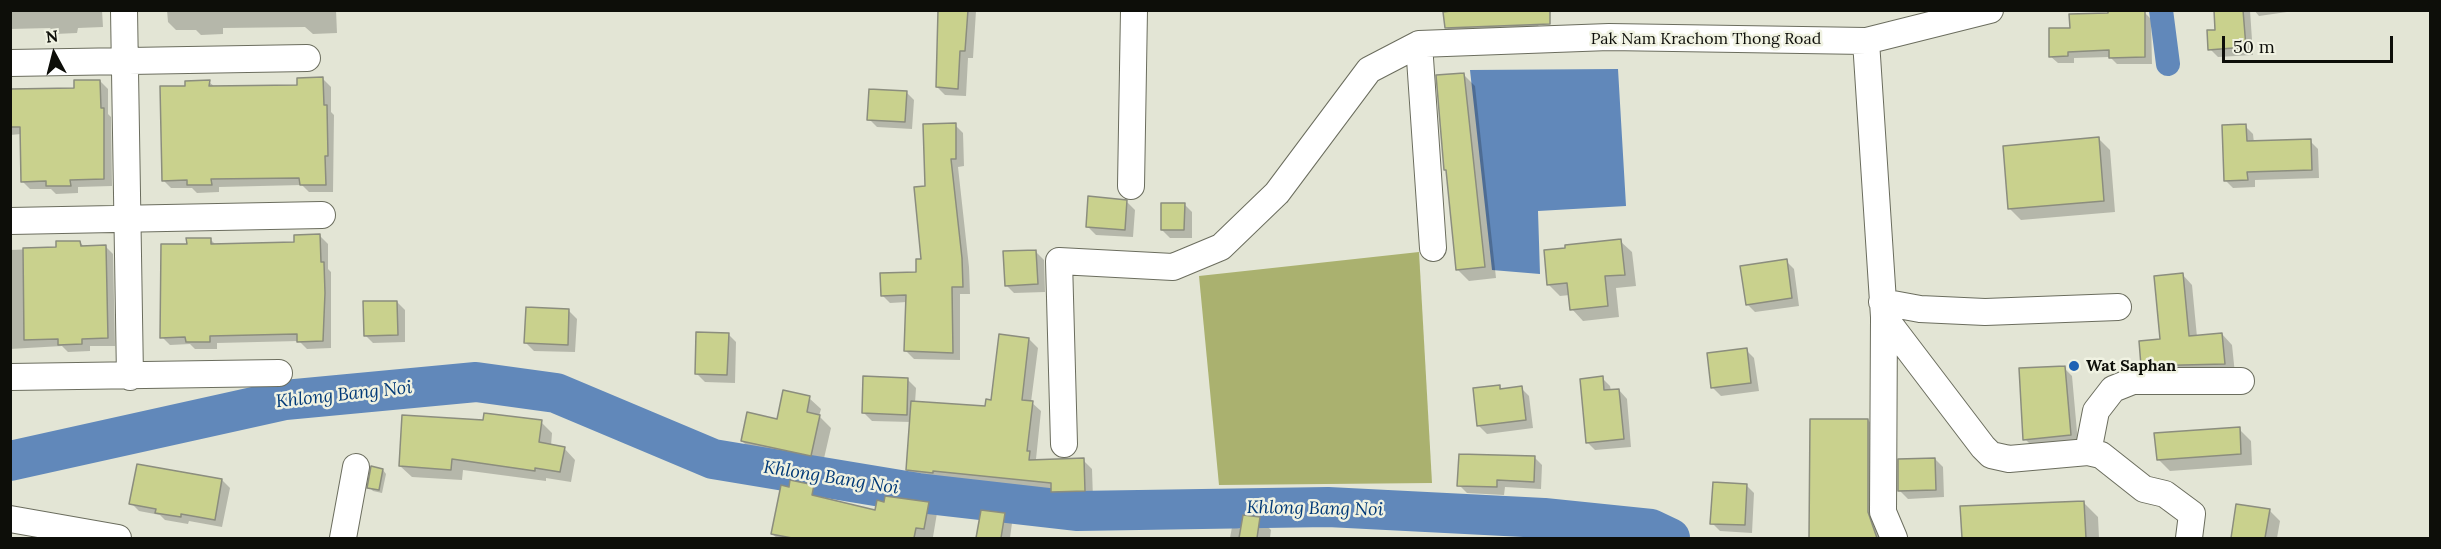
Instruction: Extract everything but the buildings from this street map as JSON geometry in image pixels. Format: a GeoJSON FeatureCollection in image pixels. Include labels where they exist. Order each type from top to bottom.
{"type":"FeatureCollection","features":[{"type":"Feature","properties":{"kind":"street"},"geometry":{"type":"LineString","coordinates":[[124,10],[130,377]]}},
{"type":"Feature","properties":{"kind":"street"},"geometry":{"type":"LineString","coordinates":[[1131,186],[1134,10]]}},
{"type":"Feature","properties":{"kind":"street","name":"Pak Nam Krachom Thong Road"},"geometry":{"type":"LineString","coordinates":[[1419,44],[1608,37],[1866,41],[1990,10]]}},
{"type":"Feature","properties":{"kind":"street"},"geometry":{"type":"LineString","coordinates":[[1866,41],[1883,310],[1883,512],[1894,538]]}},
{"type":"Feature","properties":{"kind":"street"},"geometry":{"type":"LineString","coordinates":[[1064,444],[1059,261],[1173,267],[1221,247],[1277,193],[1370,70],[1419,44],[1434,248]]}},
{"type":"Feature","properties":{"kind":"street"},"geometry":{"type":"LineString","coordinates":[[10,63],[307,58]]}},
{"type":"Feature","properties":{"kind":"street"},"geometry":{"type":"LineString","coordinates":[[10,221],[322,215]]}},
{"type":"Feature","properties":{"kind":"street"},"geometry":{"type":"LineString","coordinates":[[1883,310],[1985,312],[2118,307]]}},
{"type":"Feature","properties":{"kind":"street"},"geometry":{"type":"LineString","coordinates":[[1883,310],[1991,455],[2009,459],[2088,452],[2101,455],[2144,489],[2165,494],[2192,514],[2189,538]]}},
{"type":"Feature","properties":{"kind":"street"},"geometry":{"type":"LineString","coordinates":[[10,377],[279,373]]}},
{"type":"Feature","properties":{"kind":"street"},"geometry":{"type":"LineString","coordinates":[[2088,452],[2096,411],[2113,389],[2133,381],[2241,381]]}},
{"type":"Feature","properties":{"kind":"street"},"geometry":{"type":"LineString","coordinates":[[343,538],[356,467]]}},
{"type":"Feature","properties":{"kind":"street"},"geometry":{"type":"LineString","coordinates":[[10,519],[118,538]]}},
{"type":"Feature","properties":{"kind":"green space"},"geometry":{"type":"Polygon","coordinates":[[[1419,252],[1432,483],[1219,485],[1199,276],[1419,252]]]}},
{"type":"Feature","properties":{"kind":"water"},"geometry":{"type":"Polygon","coordinates":[[[1618,69],[1626,206],[1538,211],[1540,274],[1492,270],[1470,70],[1618,69]]]}},
{"type":"Feature","properties":{"kind":"waterway"},"geometry":{"type":"LineString","coordinates":[[2161,10],[2168,64]]}},
{"type":"Feature","properties":{"kind":"waterway","name":"Khlong Bang Noi"},"geometry":{"type":"LineString","coordinates":[[10,461],[285,400],[476,382],[556,393],[713,459],[918,493],[1076,511],[1328,507],[1544,518],[1651,529],[1670,538]]}},
{"type":"Feature","properties":{"kind":"place","name":"Wat Saphan"},"geometry":{"type":"Point","coordinates":[2074,366]}}]}
